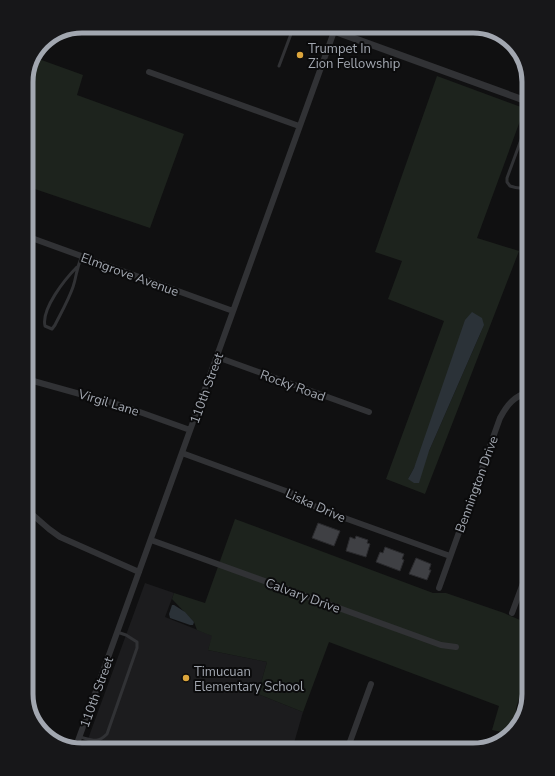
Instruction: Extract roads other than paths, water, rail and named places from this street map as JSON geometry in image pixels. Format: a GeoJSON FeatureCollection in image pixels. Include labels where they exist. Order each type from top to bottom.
{"type":"FeatureCollection","features":[{"type":"Feature","properties":{"kind":"street","name":"110th Street"},"geometry":{"type":"LineString","coordinates":[[78,743],[334,33]]}},
{"type":"Feature","properties":{"kind":"street"},"geometry":{"type":"LineString","coordinates":[[346,33],[522,99]]}},
{"type":"Feature","properties":{"kind":"street"},"geometry":{"type":"LineString","coordinates":[[149,72],[299,126]]}},
{"type":"Feature","properties":{"kind":"street","name":"Elmgrove Avenue"},"geometry":{"type":"LineString","coordinates":[[33,238],[233,311]]}},
{"type":"Feature","properties":{"kind":"street","name":"Rocky Road"},"geometry":{"type":"LineString","coordinates":[[217,357],[369,412]]}},
{"type":"Feature","properties":{"kind":"street","name":"Virgil Lane"},"geometry":{"type":"LineString","coordinates":[[33,381],[123,406],[190,430]]}},
{"type":"Feature","properties":{"kind":"street","name":"Bennington Drive"},"geometry":{"type":"LineString","coordinates":[[439,588],[500,418],[513,400],[522,394]]}},
{"type":"Feature","properties":{"kind":"street","name":"Liska Drive"},"geometry":{"type":"LineString","coordinates":[[182,454],[294,494],[325,511],[450,556]]}},
{"type":"Feature","properties":{"kind":"street"},"geometry":{"type":"LineString","coordinates":[[33,515],[49,530],[60,537],[139,572]]}},
{"type":"Feature","properties":{"kind":"street","name":"Calvary Drive"},"geometry":{"type":"LineString","coordinates":[[151,540],[441,645],[456,647]]}},
{"type":"Feature","properties":{"kind":"street"},"geometry":{"type":"LineString","coordinates":[[512,613],[522,586]]}},
{"type":"Feature","properties":{"kind":"street"},"geometry":{"type":"LineString","coordinates":[[349,743],[370,684]]}},
{"type":"Feature","properties":{"kind":"lane"},"geometry":{"type":"LineString","coordinates":[[279,66],[291,33]]}},
{"type":"Feature","properties":{"kind":"lane"},"geometry":{"type":"LineString","coordinates":[[522,137],[507,178],[507,182],[510,186],[522,188]]}},
{"type":"Feature","properties":{"kind":"lane"},"geometry":{"type":"LineString","coordinates":[[77,267],[52,300],[44,322],[45,326],[48,328],[52,329],[67,302],[73,286],[77,267],[82,256]]}},
{"type":"Feature","properties":{"kind":"lane"},"geometry":{"type":"LineString","coordinates":[[80,737],[97,741],[102,739],[107,734],[137,648],[136,642],[117,632]]}},
{"type":"Feature","properties":{"kind":"place","name":"Trumpet In Zion Fellowship"},"geometry":{"type":"Point","coordinates":[300,55]}},
{"type":"Feature","properties":{"kind":"place","name":"Timucuan Elementary School"},"geometry":{"type":"Point","coordinates":[186,678]}}]}
